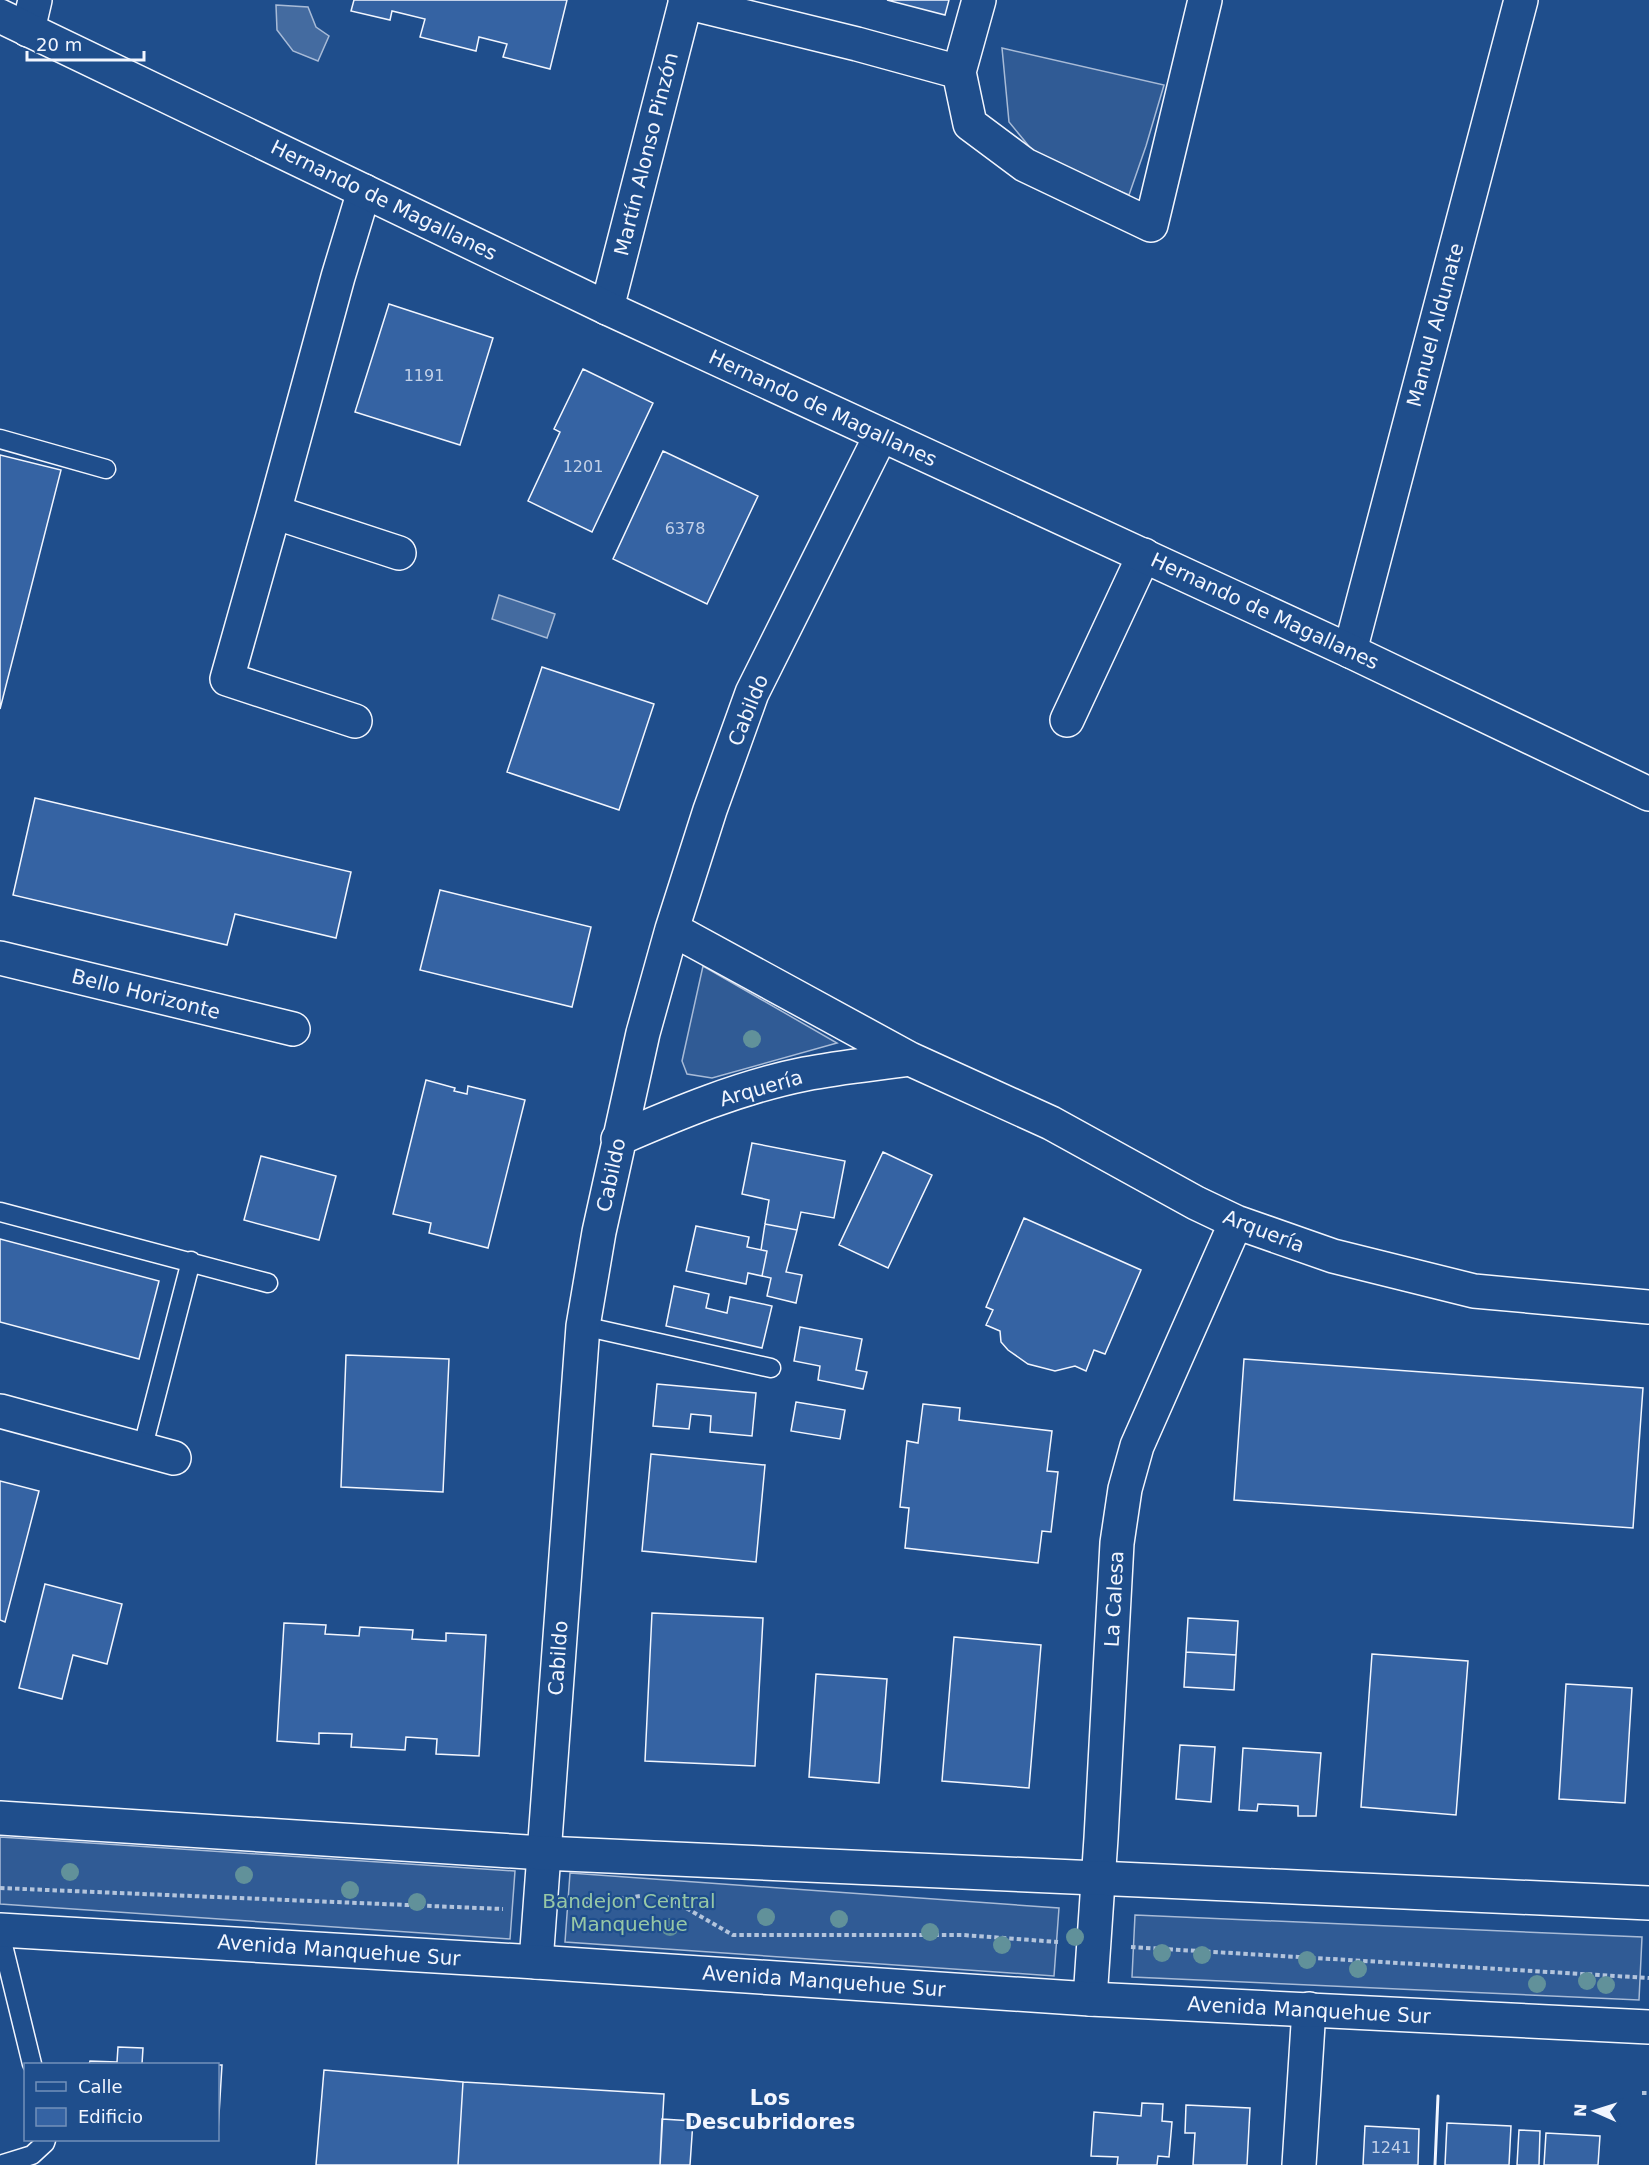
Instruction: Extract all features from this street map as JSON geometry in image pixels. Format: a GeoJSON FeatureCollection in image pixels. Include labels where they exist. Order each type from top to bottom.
{"type":"FeatureCollection","features":[{"type":"Feature","properties":{"kind":"street"},"geometry":{"type":"LineString","coordinates":[[979,0],[959,72],[970,124],[1025,165],[1151,225],[1204,0]]}},
{"type":"Feature","properties":{"kind":"street","name":"Manuel Aldunate"},"geometry":{"type":"LineString","coordinates":[[1350,651],[1521,0]]}},
{"type":"Feature","properties":{"kind":"street"},"geometry":{"type":"LineString","coordinates":[[686,1],[959,72]]}},
{"type":"Feature","properties":{"kind":"street","name":"Martín Alonso Pinzón"},"geometry":{"type":"LineString","coordinates":[[607,308],[686,1]]}},
{"type":"Feature","properties":{"kind":"street","name":"Hernando de Magallanes"},"geometry":{"type":"LineString","coordinates":[[21,15],[364,191],[607,308],[1350,651],[1649,794]]}},
{"type":"Feature","properties":{"kind":"street"},"geometry":{"type":"LineString","coordinates":[[355,721],[227,679],[364,191]]}},
{"type":"Feature","properties":{"kind":"street","name":"Cabildo"},"geometry":{"type":"LineString","coordinates":[[536,1962],[583,1326],[618,1139],[643,1034],[672,929],[710,810],[752,693],[881,435]]}},
{"type":"Feature","properties":{"kind":"street"},"geometry":{"type":"LineString","coordinates":[[274,512],[399,553]]}},
{"type":"Feature","properties":{"kind":"street"},"geometry":{"type":"LineString","coordinates":[[1066,720],[1144,555]]}},
{"type":"Feature","properties":{"kind":"street","name":"Arquería"},"geometry":{"type":"LineString","coordinates":[[672,929],[910,1059],[1051,1123],[1196,1203],[1236,1222],[1333,1256],[1474,1291],[1649,1307]]}},
{"type":"Feature","properties":{"kind":"street","name":"Bello Horizonte"},"geometry":{"type":"LineString","coordinates":[[0,958],[293,1029]]}},
{"type":"Feature","properties":{"kind":"street","name":"Arquería"},"geometry":{"type":"LineString","coordinates":[[618,1139],[663,1119],[738,1092],[804,1074],[910,1059]]}},
{"type":"Feature","properties":{"kind":"street","name":"La Calesa"},"geometry":{"type":"LineString","coordinates":[[1090,1999],[1117,1543],[1125,1489],[1137,1446],[1236,1222]]}},
{"type":"Feature","properties":{"kind":"street"},"geometry":{"type":"LineString","coordinates":[[0,1411],[174,1458]]}},
{"type":"Feature","properties":{"kind":"street"},"geometry":{"type":"LineString","coordinates":[[0,1818],[543,1853],[1649,1903]]}},
{"type":"Feature","properties":{"kind":"street","name":"Avenida Manquehue Sur"},"geometry":{"type":"LineString","coordinates":[[0,1931],[536,1962],[1090,1999],[1649,2027]]}},
{"type":"Feature","properties":{"kind":"street"},"geometry":{"type":"LineString","coordinates":[[1299,2165],[1308,2009]]}},
{"type":"Feature","properties":{"kind":"lane"},"geometry":{"type":"LineString","coordinates":[[0,439],[106,469]]}},
{"type":"Feature","properties":{"kind":"lane"},"geometry":{"type":"LineString","coordinates":[[0,1212],[268,1283]]}},
{"type":"Feature","properties":{"kind":"lane"},"geometry":{"type":"LineString","coordinates":[[142,1450],[190,1261]]}},
{"type":"Feature","properties":{"kind":"lane"},"geometry":{"type":"LineString","coordinates":[[583,1326],[771,1368]]}},
{"type":"Feature","properties":{"kind":"lane"},"geometry":{"type":"LineString","coordinates":[[0,1931],[32,2063]]}},
{"type":"Feature","properties":{"kind":"lane"},"geometry":{"type":"LineString","coordinates":[[0,2165],[32,2155],[45,2141]]}},
{"type":"Feature","properties":{"kind":"path"},"geometry":{"type":"LineString","coordinates":[[0,1888],[539,1910],[650,1895]]}},
{"type":"Feature","properties":{"kind":"path"},"geometry":{"type":"LineString","coordinates":[[661,1893],[734,1935],[963,1935],[1649,1978]]}},
{"type":"Feature","properties":{"kind":"path"},"geometry":{"type":"LineString","coordinates":[[1642,2093],[1649,2093]]}},
{"type":"Feature","properties":{"kind":"shaded area"},"geometry":{"type":"Polygon","coordinates":[[[276,5],[308,7],[316,27],[329,36],[318,61],[293,51],[277,30],[276,5]]]}},
{"type":"Feature","properties":{"kind":"shaded area"},"geometry":{"type":"Polygon","coordinates":[[[1002,48],[1164,85],[1129,195],[1037,156],[1009,122],[1002,48]]]}},
{"type":"Feature","properties":{"kind":"shaded area"},"geometry":{"type":"Polygon","coordinates":[[[499,595],[555,614],[547,638],[492,619],[499,595]]]}},
{"type":"Feature","properties":{"kind":"shaded area"},"geometry":{"type":"Polygon","coordinates":[[[703,966],[837,1043],[712,1078],[687,1074],[682,1061],[703,966]]]}},
{"type":"Feature","properties":{"kind":"shaded area","name":"Bandejon Central Manquehue"},"geometry":{"type":"Polygon","coordinates":[[[0,1837],[515,1871],[510,1939],[0,1904],[0,1837]]]}},
{"type":"Feature","properties":{"kind":"shaded area","name":"Bandejon Central Manquehue"},"geometry":{"type":"Polygon","coordinates":[[[570,1873],[1059,1908],[1054,1976],[565,1942],[570,1873]]]}},
{"type":"Feature","properties":{"kind":"shaded area"},"geometry":{"type":"Polygon","coordinates":[[[1135,1915],[1642,1937],[1639,2000],[1132,1977],[1135,1915]]]}},
{"type":"Feature","properties":{"kind":"building"},"geometry":{"type":"Polygon","coordinates":[[[354,0],[567,0],[550,69],[503,57],[507,44],[479,37],[476,51],[420,37],[425,19],[392,11],[390,20],[351,11],[354,0]]]}},
{"type":"Feature","properties":{"kind":"building"},"geometry":{"type":"Polygon","coordinates":[[[887,0],[949,0],[945,15],[887,0]]]}},
{"type":"Feature","properties":{"kind":"building"},"geometry":{"type":"Polygon","coordinates":[[[389,304],[493,338],[460,445],[355,412],[389,304]]]}},
{"type":"Feature","properties":{"kind":"building"},"geometry":{"type":"Polygon","coordinates":[[[583,369],[653,403],[592,532],[528,501],[560,432],[554,429],[583,369]]]}},
{"type":"Feature","properties":{"kind":"building"},"geometry":{"type":"Polygon","coordinates":[[[663,451],[758,496],[707,604],[613,559],[663,451]]]}},
{"type":"Feature","properties":{"kind":"building"},"geometry":{"type":"Polygon","coordinates":[[[0,455],[61,470],[0,709],[0,455]]]}},
{"type":"Feature","properties":{"kind":"building"},"geometry":{"type":"Polygon","coordinates":[[[542,667],[654,704],[619,810],[507,772],[542,667]]]}},
{"type":"Feature","properties":{"kind":"building"},"geometry":{"type":"Polygon","coordinates":[[[35,798],[351,872],[336,938],[235,914],[227,945],[13,895],[35,798]]]}},
{"type":"Feature","properties":{"kind":"building"},"geometry":{"type":"Polygon","coordinates":[[[440,890],[591,927],[572,1007],[420,970],[440,890]]]}},
{"type":"Feature","properties":{"kind":"building"},"geometry":{"type":"Polygon","coordinates":[[[426,1080],[455,1088],[454,1091],[467,1094],[468,1086],[525,1100],[488,1248],[429,1233],[431,1223],[393,1214],[426,1080]]]}},
{"type":"Feature","properties":{"kind":"building"},"geometry":{"type":"Polygon","coordinates":[[[752,1143],[845,1161],[834,1218],[801,1212],[797,1230],[765,1224],[769,1200],[742,1194],[752,1143]]]}},
{"type":"Feature","properties":{"kind":"building"},"geometry":{"type":"Polygon","coordinates":[[[883,1152],[932,1175],[888,1268],[839,1245],[883,1152]]]}},
{"type":"Feature","properties":{"kind":"building"},"geometry":{"type":"Polygon","coordinates":[[[261,1156],[336,1176],[319,1240],[244,1220],[261,1156]]]}},
{"type":"Feature","properties":{"kind":"building"},"geometry":{"type":"Polygon","coordinates":[[[1024,1218],[1141,1270],[1105,1354],[1094,1350],[1086,1371],[1075,1366],[1055,1371],[1028,1364],[1001,1342],[1000,1331],[986,1325],[993,1310],[986,1307],[1024,1218]]]}},
{"type":"Feature","properties":{"kind":"building"},"geometry":{"type":"Polygon","coordinates":[[[765,1224],[797,1230],[786,1272],[802,1275],[796,1303],[767,1296],[771,1278],[762,1276],[767,1251],[761,1250],[765,1224]]]}},
{"type":"Feature","properties":{"kind":"building"},"geometry":{"type":"Polygon","coordinates":[[[696,1226],[749,1237],[747,1247],[767,1251],[762,1276],[748,1273],[746,1284],[686,1271],[696,1226]]]}},
{"type":"Feature","properties":{"kind":"building"},"geometry":{"type":"Polygon","coordinates":[[[0,1239],[159,1281],[139,1359],[0,1322],[0,1239]]]}},
{"type":"Feature","properties":{"kind":"building"},"geometry":{"type":"Polygon","coordinates":[[[674,1286],[709,1294],[706,1308],[727,1313],[730,1297],[772,1306],[762,1348],[666,1326],[674,1286]]]}},
{"type":"Feature","properties":{"kind":"building"},"geometry":{"type":"Polygon","coordinates":[[[800,1327],[862,1339],[856,1370],[867,1372],[863,1389],[818,1380],[820,1366],[794,1361],[800,1327]]]}},
{"type":"Feature","properties":{"kind":"building"},"geometry":{"type":"Polygon","coordinates":[[[346,1355],[449,1359],[443,1492],[341,1487],[346,1355]]]}},
{"type":"Feature","properties":{"kind":"building"},"geometry":{"type":"Polygon","coordinates":[[[1244,1359],[1643,1388],[1633,1528],[1234,1500],[1244,1359]]]}},
{"type":"Feature","properties":{"kind":"building"},"geometry":{"type":"Polygon","coordinates":[[[657,1384],[756,1393],[752,1436],[710,1432],[711,1416],[691,1414],[689,1429],[653,1426],[657,1384]]]}},
{"type":"Feature","properties":{"kind":"building"},"geometry":{"type":"Polygon","coordinates":[[[796,1402],[845,1410],[840,1439],[791,1431],[796,1402]]]}},
{"type":"Feature","properties":{"kind":"building"},"geometry":{"type":"Polygon","coordinates":[[[923,1404],[960,1408],[959,1420],[1052,1431],[1047,1471],[1058,1472],[1051,1532],[1042,1531],[1038,1563],[905,1548],[909,1508],[900,1507],[907,1441],[918,1443],[923,1404]]]}},
{"type":"Feature","properties":{"kind":"building"},"geometry":{"type":"Polygon","coordinates":[[[651,1454],[765,1465],[756,1562],[642,1551],[651,1454]]]}},
{"type":"Feature","properties":{"kind":"building"},"geometry":{"type":"Polygon","coordinates":[[[0,1481],[39,1491],[5,1622],[0,1620],[0,1481]]]}},
{"type":"Feature","properties":{"kind":"building"},"geometry":{"type":"Polygon","coordinates":[[[45,1584],[122,1604],[107,1664],[73,1655],[62,1699],[19,1688],[45,1584]]]}},
{"type":"Feature","properties":{"kind":"building"},"geometry":{"type":"Polygon","coordinates":[[[652,1613],[763,1618],[755,1766],[645,1761],[652,1613]]]}},
{"type":"Feature","properties":{"kind":"building"},"geometry":{"type":"Polygon","coordinates":[[[1188,1618],[1238,1621],[1236,1655],[1186,1652],[1188,1618]]]}},
{"type":"Feature","properties":{"kind":"building"},"geometry":{"type":"Polygon","coordinates":[[[284,1623],[326,1625],[325,1634],[359,1636],[360,1627],[413,1630],[412,1639],[446,1641],[446,1633],[486,1635],[479,1756],[436,1754],[437,1739],[406,1737],[405,1750],[351,1747],[352,1734],[319,1733],[319,1744],[277,1741],[284,1623]]]}},
{"type":"Feature","properties":{"kind":"building"},"geometry":{"type":"Polygon","coordinates":[[[954,1637],[1041,1645],[1029,1788],[942,1781],[954,1637]]]}},
{"type":"Feature","properties":{"kind":"building"},"geometry":{"type":"Polygon","coordinates":[[[1186,1652],[1236,1655],[1234,1690],[1184,1687],[1186,1652]]]}},
{"type":"Feature","properties":{"kind":"building"},"geometry":{"type":"Polygon","coordinates":[[[1372,1654],[1468,1661],[1456,1815],[1361,1807],[1372,1654]]]}},
{"type":"Feature","properties":{"kind":"building"},"geometry":{"type":"Polygon","coordinates":[[[816,1674],[887,1679],[879,1783],[809,1777],[816,1674]]]}},
{"type":"Feature","properties":{"kind":"building"},"geometry":{"type":"Polygon","coordinates":[[[1566,1684],[1632,1688],[1625,1803],[1559,1799],[1566,1684]]]}},
{"type":"Feature","properties":{"kind":"building"},"geometry":{"type":"Polygon","coordinates":[[[1180,1745],[1215,1747],[1211,1802],[1176,1799],[1180,1745]]]}},
{"type":"Feature","properties":{"kind":"building"},"geometry":{"type":"Polygon","coordinates":[[[1243,1748],[1321,1753],[1316,1816],[1298,1816],[1298,1806],[1258,1804],[1257,1811],[1239,1810],[1243,1748]]]}},
{"type":"Feature","properties":{"kind":"building"},"geometry":{"type":"Polygon","coordinates":[[[118,2047],[143,2048],[142,2063],[89,2063],[90,2061],[117,2062],[118,2047]]]}},
{"type":"Feature","properties":{"kind":"building"},"geometry":{"type":"Polygon","coordinates":[[[219,2065],[222,2065],[219,2114],[219,2065]]]}},
{"type":"Feature","properties":{"kind":"building"},"geometry":{"type":"Polygon","coordinates":[[[324,2070],[463,2082],[458,2165],[316,2165],[324,2070]]]}},
{"type":"Feature","properties":{"kind":"building"},"geometry":{"type":"Polygon","coordinates":[[[463,2082],[664,2094],[660,2165],[458,2165],[463,2082]]]}},
{"type":"Feature","properties":{"kind":"building"},"geometry":{"type":"Polygon","coordinates":[[[1142,2103],[1163,2104],[1162,2121],[1172,2122],[1169,2157],[1158,2156],[1157,2165],[1117,2165],[1118,2157],[1091,2156],[1094,2112],[1141,2116],[1142,2103]]]}},
{"type":"Feature","properties":{"kind":"building"},"geometry":{"type":"Polygon","coordinates":[[[1186,2105],[1250,2108],[1247,2165],[1193,2165],[1195,2133],[1185,2133],[1186,2105]]]}},
{"type":"Feature","properties":{"kind":"building"},"geometry":{"type":"Polygon","coordinates":[[[662,2119],[693,2121],[690,2165],[660,2165],[662,2119]]]}},
{"type":"Feature","properties":{"kind":"building"},"geometry":{"type":"Polygon","coordinates":[[[1447,2123],[1511,2126],[1509,2165],[1445,2165],[1447,2123]]]}},
{"type":"Feature","properties":{"kind":"building"},"geometry":{"type":"Polygon","coordinates":[[[1365,2126],[1419,2129],[1418,2165],[1363,2165],[1365,2126]]]}},
{"type":"Feature","properties":{"kind":"building"},"geometry":{"type":"Polygon","coordinates":[[[1519,2130],[1540,2131],[1539,2165],[1517,2165],[1519,2130]]]}},
{"type":"Feature","properties":{"kind":"building"},"geometry":{"type":"Polygon","coordinates":[[[1546,2133],[1600,2136],[1598,2165],[1544,2165],[1546,2133]]]}},
{"type":"Feature","properties":{"kind":"wall"},"geometry":{"type":"LineString","coordinates":[[1435,2165],[1438,2096]]}},
{"type":"Feature","properties":{"kind":"district","name":"Los Descubridores"},"geometry":{"type":"Point","coordinates":[770,2110]}}]}
